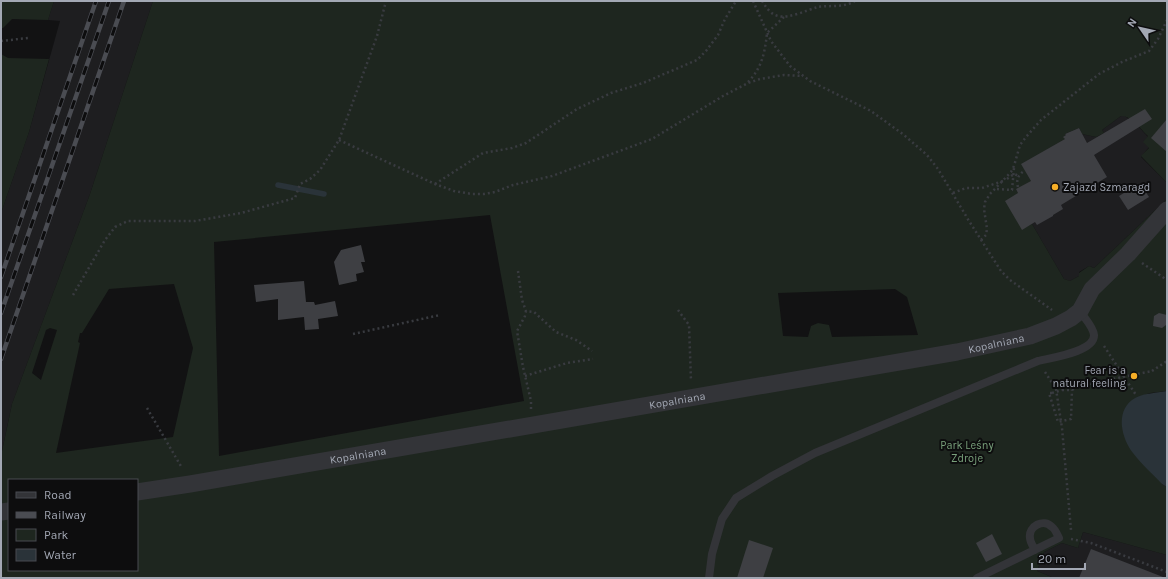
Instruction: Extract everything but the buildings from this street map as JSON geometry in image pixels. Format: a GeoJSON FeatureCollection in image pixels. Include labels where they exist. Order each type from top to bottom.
{"type":"FeatureCollection","features":[{"type":"Feature","properties":{"kind":"street","name":"Kopalniana"},"geometry":{"type":"LineString","coordinates":[[138,492],[957,352],[1021,338],[1056,326],[1080,311],[1092,289],[1128,254],[1167,210]]}},
{"type":"Feature","properties":{"kind":"lane"},"geometry":{"type":"LineString","coordinates":[[709,578],[712,554],[722,519],[736,498],[772,476],[815,453],[1038,362],[1080,350],[1088,346],[1094,335],[1092,329],[1080,311]]}},
{"type":"Feature","properties":{"kind":"lane"},"geometry":{"type":"LineString","coordinates":[[977,578],[1035,550],[1059,538],[1053,527],[1045,522],[1039,523],[1033,527],[1030,532],[1030,538],[1035,550]]}},
{"type":"Feature","properties":{"kind":"path"},"geometry":{"type":"LineString","coordinates":[[73,295],[105,240],[115,227],[128,221],[195,220],[240,212],[295,198],[300,184],[310,179],[320,170],[339,140],[377,36],[386,1]]}},
{"type":"Feature","properties":{"kind":"path"},"geometry":{"type":"LineString","coordinates":[[435,184],[483,153],[512,148],[526,143],[577,109],[611,93],[643,83],[696,60],[706,52],[718,35],[725,19],[736,1]]}},
{"type":"Feature","properties":{"kind":"path"},"geometry":{"type":"LineString","coordinates":[[753,1],[771,41],[790,66],[821,87],[871,111],[904,135],[927,155],[938,169],[981,240],[1006,276],[1055,312]]}},
{"type":"Feature","properties":{"kind":"path"},"geometry":{"type":"LineString","coordinates":[[762,1],[771,13],[777,16],[785,16],[819,7],[847,5],[855,1]]}},
{"type":"Feature","properties":{"kind":"path"},"geometry":{"type":"LineString","coordinates":[[748,83],[759,69],[765,51],[767,33],[785,16]]}},
{"type":"Feature","properties":{"kind":"path"},"geometry":{"type":"LineString","coordinates":[[996,188],[1012,190],[1014,166],[1020,145],[1041,120],[1099,74],[1122,62],[1149,51],[1158,39],[1167,20]]}},
{"type":"Feature","properties":{"kind":"path"},"geometry":{"type":"LineString","coordinates":[[1,41],[28,38]]}},
{"type":"Feature","properties":{"kind":"path"},"geometry":{"type":"LineString","coordinates":[[339,140],[435,184],[454,191],[484,194],[495,192],[513,185],[552,176],[588,164],[652,139],[723,96],[748,83],[760,79],[784,75],[803,76]]}},
{"type":"Feature","properties":{"kind":"path"},"geometry":{"type":"LineString","coordinates":[[953,193],[966,188],[982,188],[1004,181],[1014,166]]}},
{"type":"Feature","properties":{"kind":"path"},"geometry":{"type":"LineString","coordinates":[[1018,187],[1017,183],[1019,176],[1024,171]]}},
{"type":"Feature","properties":{"kind":"path"},"geometry":{"type":"LineString","coordinates":[[1014,174],[1019,176]]}},
{"type":"Feature","properties":{"kind":"path"},"geometry":{"type":"LineString","coordinates":[[981,240],[986,234],[987,229],[984,209],[985,202],[996,188],[1014,174]]}},
{"type":"Feature","properties":{"kind":"path"},"geometry":{"type":"LineString","coordinates":[[1128,254],[1167,280]]}},
{"type":"Feature","properties":{"kind":"path"},"geometry":{"type":"LineString","coordinates":[[518,271],[522,300],[526,311],[517,331],[531,400]]}},
{"type":"Feature","properties":{"kind":"path"},"geometry":{"type":"LineString","coordinates":[[678,310],[689,325],[691,398]]}},
{"type":"Feature","properties":{"kind":"path"},"geometry":{"type":"LineString","coordinates":[[526,311],[534,312],[553,330],[576,340],[592,350]]}},
{"type":"Feature","properties":{"kind":"path"},"geometry":{"type":"LineString","coordinates":[[353,334],[440,315]]}},
{"type":"Feature","properties":{"kind":"path"},"geometry":{"type":"LineString","coordinates":[[1093,339],[1105,348],[1136,395]]}},
{"type":"Feature","properties":{"kind":"path"},"geometry":{"type":"LineString","coordinates":[[525,376],[567,363],[593,360]]}},
{"type":"Feature","properties":{"kind":"path"},"geometry":{"type":"LineString","coordinates":[[1061,422],[1058,422],[1050,394],[1062,390],[1072,390],[1080,386],[1152,371],[1167,361]]}},
{"type":"Feature","properties":{"kind":"path"},"geometry":{"type":"LineString","coordinates":[[1038,362],[1056,389],[1061,422],[1070,530]]}},
{"type":"Feature","properties":{"kind":"path"},"geometry":{"type":"LineString","coordinates":[[1061,422],[1071,419],[1072,390]]}},
{"type":"Feature","properties":{"kind":"path"},"geometry":{"type":"LineString","coordinates":[[147,408],[185,474]]}},
{"type":"Feature","properties":{"kind":"path"},"geometry":{"type":"LineString","coordinates":[[1059,538],[1080,540],[1091,543],[1167,572]]}},
{"type":"Feature","properties":{"kind":"shaded area"},"geometry":{"type":"Polygon","coordinates":[[[54,1],[153,1],[90,194],[12,404],[1,456],[1,213],[29,132],[60,21],[48,20],[54,1]]]}},
{"type":"Feature","properties":{"kind":"shaded area"},"geometry":{"type":"Polygon","coordinates":[[[1121,116],[1125,116],[1138,126],[1148,137],[1149,147],[1141,157],[1167,183],[1167,199],[1094,268],[1089,266],[1079,272],[1079,276],[1070,281],[1064,279],[1032,224],[1022,230],[1005,201],[1016,189],[1021,164],[1063,137],[1065,134],[1079,128],[1082,134],[1096,137],[1104,133],[1102,130],[1121,116]]]}},
{"type":"Feature","properties":{"kind":"shaded area"},"geometry":{"type":"Polygon","coordinates":[[[1083,532],[1167,555],[1167,578],[1054,578],[1037,571],[1044,552],[1062,543],[1078,548],[1083,532]]]}},
{"type":"Feature","properties":{"kind":"green space"},"geometry":{"type":"Polygon","coordinates":[[[1,1],[54,1],[48,20],[12,19],[3,28],[1,28],[1,1]]]}},
{"type":"Feature","properties":{"kind":"green space","name":"Park Leśny Zdroje"},"geometry":{"type":"Polygon","coordinates":[[[153,1],[1167,1],[1167,183],[1141,156],[1149,148],[1143,142],[1148,136],[1129,118],[1121,116],[1102,130],[1104,133],[1096,137],[1082,134],[1079,128],[1065,134],[1065,139],[1022,164],[1031,181],[1016,190],[1018,193],[1022,229],[1032,224],[1064,279],[1070,281],[1079,276],[1079,273],[1089,266],[1094,268],[1167,199],[1167,391],[1150,393],[1139,397],[1162,484],[1167,487],[1167,555],[1083,532],[1078,548],[1062,543],[1044,552],[1037,571],[1054,578],[1,578],[1,456],[12,404],[90,194],[153,1]],[[490,215],[214,242],[219,456],[524,401],[490,215]],[[174,284],[109,289],[82,333],[80,333],[78,342],[80,343],[56,453],[173,437],[193,348],[174,284]],[[895,289],[778,293],[783,336],[808,337],[811,326],[818,323],[829,325],[832,337],[918,335],[907,297],[895,289]],[[50,328],[46,330],[32,373],[41,380],[57,330],[50,328]]]}},
{"type":"Feature","properties":{"kind":"green space"},"geometry":{"type":"Polygon","coordinates":[[[1,54],[8,58],[49,59],[29,132],[1,213],[1,54]]]}},
{"type":"Feature","properties":{"kind":"water"},"geometry":{"type":"Polygon","coordinates":[[[1167,391],[1167,487],[1143,465],[1129,447],[1123,434],[1122,419],[1123,412],[1132,400],[1144,395],[1167,391]]]}},
{"type":"Feature","properties":{"kind":"waterway"},"geometry":{"type":"LineString","coordinates":[[278,185],[324,194]]}},
{"type":"Feature","properties":{"kind":"railway"},"geometry":{"type":"LineString","coordinates":[[1,277],[96,1]]}},
{"type":"Feature","properties":{"kind":"railway"},"geometry":{"type":"LineString","coordinates":[[1,313],[109,1]]}},
{"type":"Feature","properties":{"kind":"railway"},"geometry":{"type":"LineString","coordinates":[[1,359],[124,1]]}},
{"type":"Feature","properties":{"kind":"place","name":"Zajazd Szmaragd"},"geometry":{"type":"Point","coordinates":[1055,187]}},
{"type":"Feature","properties":{"kind":"place","name":"Fear is a natural feeling"},"geometry":{"type":"Point","coordinates":[1134,376]}}]}
